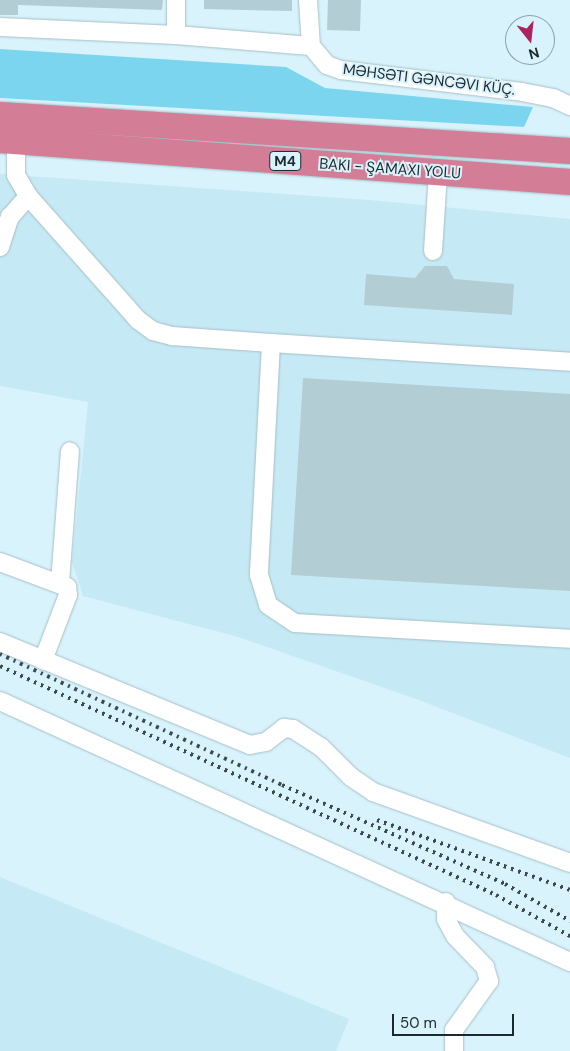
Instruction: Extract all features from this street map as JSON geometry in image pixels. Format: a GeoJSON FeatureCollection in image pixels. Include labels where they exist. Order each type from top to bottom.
{"type":"FeatureCollection","features":[{"type":"Feature","properties":{"kind":"highway","name":"M4"},"geometry":{"type":"LineString","coordinates":[[0,115],[570,151]]}},
{"type":"Feature","properties":{"kind":"highway","name":"M4"},"geometry":{"type":"LineString","coordinates":[[8,141],[570,182]]}},
{"type":"Feature","properties":{"kind":"street"},"geometry":{"type":"LineString","coordinates":[[176,0],[176,35]]}},
{"type":"Feature","properties":{"kind":"street"},"geometry":{"type":"LineString","coordinates":[[0,28],[176,35],[311,46],[308,0]]}},
{"type":"Feature","properties":{"kind":"street","name":"MƏHSƏTI GƏNCƏVI KÜÇ."},"geometry":{"type":"LineString","coordinates":[[311,46],[327,64],[341,70],[522,92],[553,98],[570,106]]}},
{"type":"Feature","properties":{"kind":"street"},"geometry":{"type":"LineString","coordinates":[[8,141],[16,175],[28,196],[138,320],[153,331],[172,336],[570,362]]}},
{"type":"Feature","properties":{"kind":"street"},"geometry":{"type":"LineString","coordinates":[[433,251],[438,172]]}},
{"type":"Feature","properties":{"kind":"street"},"geometry":{"type":"LineString","coordinates":[[0,247],[10,217],[28,196]]}},
{"type":"Feature","properties":{"kind":"street"},"geometry":{"type":"LineString","coordinates":[[271,343],[259,575],[268,605],[295,623],[570,639]]}},
{"type":"Feature","properties":{"kind":"street"},"geometry":{"type":"LineString","coordinates":[[60,583],[70,451]]}},
{"type":"Feature","properties":{"kind":"street"},"geometry":{"type":"LineString","coordinates":[[0,562],[67,587],[68,595],[43,660]]}},
{"type":"Feature","properties":{"kind":"street"},"geometry":{"type":"LineString","coordinates":[[0,642],[250,745],[266,742],[284,728],[293,729],[321,746],[351,777],[373,792],[570,863]]}},
{"type":"Feature","properties":{"kind":"street"},"geometry":{"type":"LineString","coordinates":[[0,701],[446,902],[570,962]]}},
{"type":"Feature","properties":{"kind":"street"},"geometry":{"type":"LineString","coordinates":[[446,902],[446,919],[455,936],[488,973],[485,988],[454,1030],[454,1051]]}},
{"type":"Feature","properties":{"kind":"shaded area"},"geometry":{"type":"Polygon","coordinates":[[[0,49],[286,67],[325,88],[533,107],[524,127],[0,98],[0,49]]]}},
{"type":"Feature","properties":{"kind":"shaded area"},"geometry":{"type":"Polygon","coordinates":[[[0,174],[370,200],[570,219],[570,758],[416,699],[238,637],[83,596],[72,562],[88,402],[0,386],[0,174]]]}},
{"type":"Feature","properties":{"kind":"shaded area"},"geometry":{"type":"Polygon","coordinates":[[[0,877],[349,1019],[336,1051],[0,1051],[0,877]]]}},
{"type":"Feature","properties":{"kind":"building"},"geometry":{"type":"Polygon","coordinates":[[[0,0],[163,0],[162,10],[18,5],[18,15],[0,15],[0,0]]]}},
{"type":"Feature","properties":{"kind":"building"},"geometry":{"type":"Polygon","coordinates":[[[204,0],[292,0],[292,11],[204,9],[204,0]]]}},
{"type":"Feature","properties":{"kind":"building"},"geometry":{"type":"Polygon","coordinates":[[[328,0],[361,0],[360,31],[327,30],[328,0]]]}},
{"type":"Feature","properties":{"kind":"building"},"geometry":{"type":"Polygon","coordinates":[[[425,266],[447,266],[454,279],[514,284],[512,315],[364,305],[366,274],[415,278],[425,266]]]}},
{"type":"Feature","properties":{"kind":"building"},"geometry":{"type":"Polygon","coordinates":[[[303,378],[570,394],[570,591],[291,575],[303,378]]]}},
{"type":"Feature","properties":{"kind":"railway"},"geometry":{"type":"LineString","coordinates":[[0,654],[282,785],[505,884],[570,921]]}},
{"type":"Feature","properties":{"kind":"railway"},"geometry":{"type":"LineString","coordinates":[[0,666],[496,895],[570,936]]}},
{"type":"Feature","properties":{"kind":"railway"},"geometry":{"type":"LineString","coordinates":[[377,820],[570,890]]}}]}
